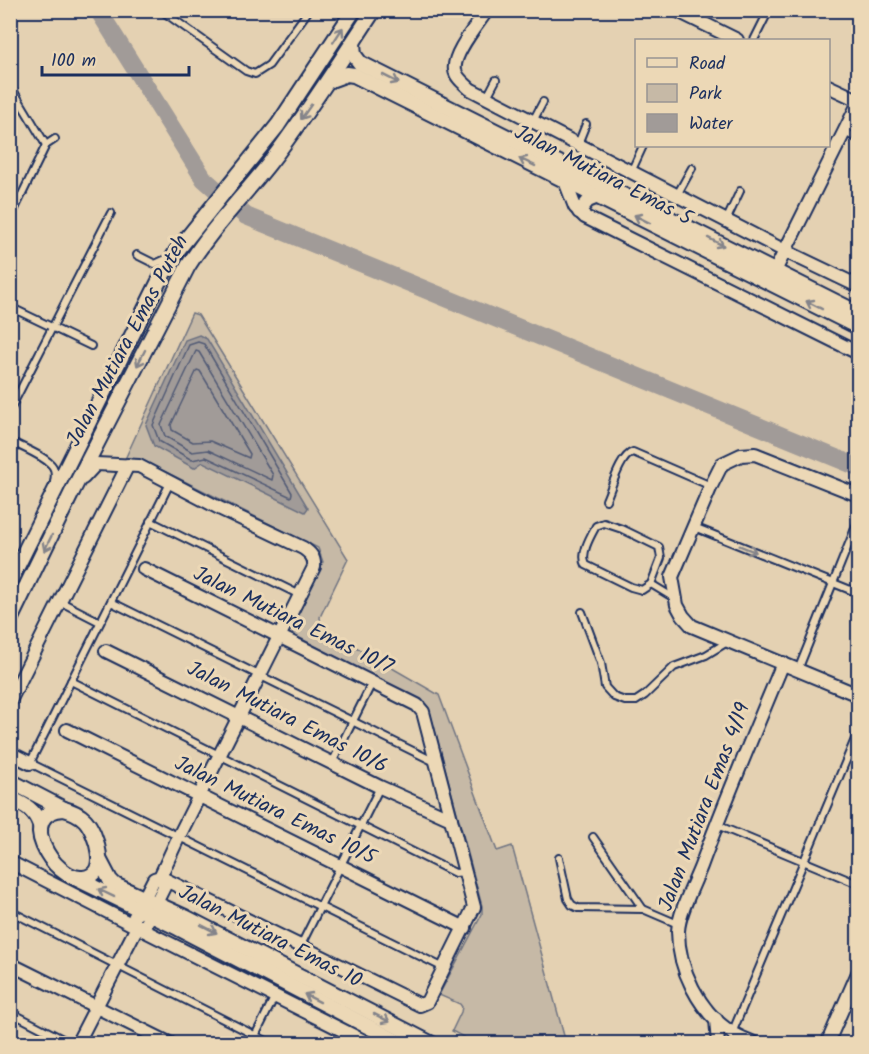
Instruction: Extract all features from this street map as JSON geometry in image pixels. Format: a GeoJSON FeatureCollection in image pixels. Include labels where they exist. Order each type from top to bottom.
{"type":"FeatureCollection","features":[{"type":"Feature","properties":{"kind":"street","name":"Jalan Mutiara Emas Puteh"},"geometry":{"type":"LineString","coordinates":[[10,581],[158,283],[176,252],[278,125],[354,10]]}},
{"type":"Feature","properties":{"kind":"street","name":"Jalan Mutiara Emas Puteh"},"geometry":{"type":"LineString","coordinates":[[10,620],[73,490],[188,266],[203,242],[291,134],[374,10]]}},
{"type":"Feature","properties":{"kind":"street"},"geometry":{"type":"LineString","coordinates":[[487,10],[459,51],[454,69],[462,82],[470,89],[785,251],[858,286]]}},
{"type":"Feature","properties":{"kind":"street"},"geometry":{"type":"LineString","coordinates":[[676,10],[735,39]]}},
{"type":"Feature","properties":{"kind":"street","name":"Jalan Mutiara Emas 5"},"geometry":{"type":"LineString","coordinates":[[352,43],[354,55],[360,63],[772,277],[858,327]]}},
{"type":"Feature","properties":{"kind":"street","name":"Jalan Mutiara Emas 5"},"geometry":{"type":"LineString","coordinates":[[328,81],[347,74],[354,75],[598,197],[772,277],[858,313]]}},
{"type":"Feature","properties":{"kind":"street"},"geometry":{"type":"LineString","coordinates":[[772,277],[858,102],[830,87]]}},
{"type":"Feature","properties":{"kind":"street"},"geometry":{"type":"LineString","coordinates":[[565,181],[579,212],[588,201],[598,197]]}},
{"type":"Feature","properties":{"kind":"street","name":"Jalan Mutiara Emas 5"},"geometry":{"type":"LineString","coordinates":[[579,212],[858,353]]}},
{"type":"Feature","properties":{"kind":"street"},"geometry":{"type":"LineString","coordinates":[[858,495],[755,454],[736,456],[719,468],[672,577],[676,602],[683,616],[692,626],[858,695]]}},
{"type":"Feature","properties":{"kind":"street"},"geometry":{"type":"LineString","coordinates":[[73,490],[96,464],[139,466],[303,548],[312,556],[314,564],[160,877]]}},
{"type":"Feature","properties":{"kind":"street"},"geometry":{"type":"LineString","coordinates":[[10,701],[128,465]]}},
{"type":"Feature","properties":{"kind":"street","name":"Jalan Mutiara Emas 10/7"},"geometry":{"type":"LineString","coordinates":[[144,569],[413,703],[423,712],[436,762]]}},
{"type":"Feature","properties":{"kind":"street","name":"Jalan Mutiara Emas 10/6"},"geometry":{"type":"LineString","coordinates":[[106,651],[380,787],[451,819]]}},
{"type":"Feature","properties":{"kind":"street","name":"Jalan Mutiara Emas 4/19"},"geometry":{"type":"LineString","coordinates":[[756,1044],[732,1033],[716,1019],[695,992],[685,970],[679,945],[679,924],[783,663]]}},
{"type":"Feature","properties":{"kind":"street","name":"Jalan Mutiara Emas 10/5"},"geometry":{"type":"LineString","coordinates":[[67,730],[465,928]]}},
{"type":"Feature","properties":{"kind":"street"},"geometry":{"type":"LineString","coordinates":[[10,753],[30,763]]}},
{"type":"Feature","properties":{"kind":"street"},"geometry":{"type":"LineString","coordinates":[[77,1044],[137,927],[145,924],[154,879],[160,877],[413,1003],[420,1005],[428,1002],[475,904],[436,762]]}},
{"type":"Feature","properties":{"kind":"street"},"geometry":{"type":"LineString","coordinates":[[12,789],[38,795],[72,811],[86,821],[96,838],[99,859],[98,868],[92,876],[73,877],[60,870],[44,846],[36,815],[12,789]]}},
{"type":"Feature","properties":{"kind":"street"},"geometry":{"type":"LineString","coordinates":[[30,808],[38,795]]}},
{"type":"Feature","properties":{"kind":"street"},"geometry":{"type":"LineString","coordinates":[[40,825],[47,812],[64,809]]}},
{"type":"Feature","properties":{"kind":"street","name":"Jalan Mutiara Emas 10"},"geometry":{"type":"LineString","coordinates":[[99,859],[115,885],[147,906],[402,1044]]}},
{"type":"Feature","properties":{"kind":"street"},"geometry":{"type":"LineString","coordinates":[[10,861],[137,927],[276,995],[345,1038],[370,1044]]}},
{"type":"Feature","properties":{"kind":"street","name":"Jalan Mutiara Emas 10"},"geometry":{"type":"LineString","coordinates":[[73,877],[147,906],[432,1044]]}},
{"type":"Feature","properties":{"kind":"street"},"geometry":{"type":"LineString","coordinates":[[10,964],[171,1044]]}},
{"type":"Feature","properties":{"kind":"street"},"geometry":{"type":"LineString","coordinates":[[827,1044],[858,973]]}},
{"type":"Feature","properties":{"kind":"street"},"geometry":{"type":"LineString","coordinates":[[716,1019],[718,1044]]}},
{"type":"Feature","properties":{"kind":"lane"},"geometry":{"type":"LineString","coordinates":[[165,13],[246,71],[255,74],[269,66],[309,10]]}},
{"type":"Feature","properties":{"kind":"lane"},"geometry":{"type":"LineString","coordinates":[[754,39],[769,10]]}},
{"type":"Feature","properties":{"kind":"lane"},"geometry":{"type":"LineString","coordinates":[[487,97],[496,80]]}},
{"type":"Feature","properties":{"kind":"lane"},"geometry":{"type":"LineString","coordinates":[[10,85],[46,146]]}},
{"type":"Feature","properties":{"kind":"lane"},"geometry":{"type":"LineString","coordinates":[[532,121],[543,102]]}},
{"type":"Feature","properties":{"kind":"lane"},"geometry":{"type":"LineString","coordinates":[[578,144],[586,124]]}},
{"type":"Feature","properties":{"kind":"lane"},"geometry":{"type":"LineString","coordinates":[[844,132],[858,139]]}},
{"type":"Feature","properties":{"kind":"lane"},"geometry":{"type":"LineString","coordinates":[[10,219],[46,146],[55,139]]}},
{"type":"Feature","properties":{"kind":"lane"},"geometry":{"type":"LineString","coordinates":[[631,172],[643,147]]}},
{"type":"Feature","properties":{"kind":"lane"},"geometry":{"type":"LineString","coordinates":[[677,195],[692,168]]}},
{"type":"Feature","properties":{"kind":"lane"},"geometry":{"type":"LineString","coordinates":[[726,220],[740,191]]}},
{"type":"Feature","properties":{"kind":"lane"},"geometry":{"type":"LineString","coordinates":[[10,410],[111,213]]}},
{"type":"Feature","properties":{"kind":"lane"},"geometry":{"type":"LineString","coordinates":[[137,255],[155,264],[166,260],[176,252]]}},
{"type":"Feature","properties":{"kind":"lane"},"geometry":{"type":"LineString","coordinates":[[10,308],[91,346]]}},
{"type":"Feature","properties":{"kind":"lane"},"geometry":{"type":"LineString","coordinates":[[10,441],[36,454],[55,470],[54,484],[46,511]]}},
{"type":"Feature","properties":{"kind":"lane"},"geometry":{"type":"LineString","coordinates":[[606,500],[624,458],[633,452],[711,486]]}},
{"type":"Feature","properties":{"kind":"lane"},"geometry":{"type":"LineString","coordinates":[[170,482],[30,763],[445,968]]}},
{"type":"Feature","properties":{"kind":"lane"},"geometry":{"type":"LineString","coordinates":[[150,521],[300,595]]}},
{"type":"Feature","properties":{"kind":"lane"},"geometry":{"type":"LineString","coordinates":[[798,670],[858,521]]}},
{"type":"Feature","properties":{"kind":"lane"},"geometry":{"type":"LineString","coordinates":[[608,524],[659,547],[661,558],[651,584],[645,589],[637,589],[585,565],[584,554],[596,526],[608,524]]}},
{"type":"Feature","properties":{"kind":"lane"},"geometry":{"type":"LineString","coordinates":[[694,527],[858,593]]}},
{"type":"Feature","properties":{"kind":"lane"},"geometry":{"type":"LineString","coordinates":[[651,584],[676,602]]}},
{"type":"Feature","properties":{"kind":"lane"},"geometry":{"type":"LineString","coordinates":[[61,602],[100,622]]}},
{"type":"Feature","properties":{"kind":"lane"},"geometry":{"type":"LineString","coordinates":[[111,602],[436,762]]}},
{"type":"Feature","properties":{"kind":"lane"},"geometry":{"type":"LineString","coordinates":[[582,612],[601,663],[605,687],[614,697],[625,701],[636,700],[645,695],[674,667],[706,655],[729,641]]}},
{"type":"Feature","properties":{"kind":"lane"},"geometry":{"type":"LineString","coordinates":[[71,681],[455,873],[465,872]]}},
{"type":"Feature","properties":{"kind":"lane"},"geometry":{"type":"LineString","coordinates":[[332,763],[372,682]]}},
{"type":"Feature","properties":{"kind":"lane"},"geometry":{"type":"LineString","coordinates":[[732,1033],[858,732]]}},
{"type":"Feature","properties":{"kind":"lane"},"geometry":{"type":"LineString","coordinates":[[300,947],[380,787]]}},
{"type":"Feature","properties":{"kind":"lane"},"geometry":{"type":"LineString","coordinates":[[717,824],[858,884]]}},
{"type":"Feature","properties":{"kind":"lane"},"geometry":{"type":"LineString","coordinates":[[593,837],[643,909]]}},
{"type":"Feature","properties":{"kind":"lane"},"geometry":{"type":"LineString","coordinates":[[559,858],[568,899],[572,905],[578,908],[643,909],[679,924]]}},
{"type":"Feature","properties":{"kind":"lane"},"geometry":{"type":"LineString","coordinates":[[10,911],[272,1044]]}},
{"type":"Feature","properties":{"kind":"lane"},"geometry":{"type":"LineString","coordinates":[[251,1044],[276,995]]}},
{"type":"Feature","properties":{"kind":"lane"},"geometry":{"type":"LineString","coordinates":[[10,1012],[72,1044]]}},
{"type":"Feature","properties":{"kind":"green space"},"geometry":{"type":"Polygon","coordinates":[[[192,313],[198,315],[348,559],[320,617],[321,627],[439,695],[497,851],[512,846],[566,1043],[474,1043],[452,1031],[462,1007],[439,995],[482,914],[482,906],[429,708],[425,703],[294,635],[290,627],[323,562],[318,548],[144,461],[125,459],[192,313]]]}},
{"type":"Feature","properties":{"kind":"water"},"geometry":{"type":"Polygon","coordinates":[[[199,335],[207,339],[308,508],[305,512],[203,462],[194,468],[154,446],[146,425],[185,340],[199,335]]]}},
{"type":"Feature","properties":{"kind":"waterway"},"geometry":{"type":"LineString","coordinates":[[98,10],[204,179],[246,216],[858,467]]}}]}
